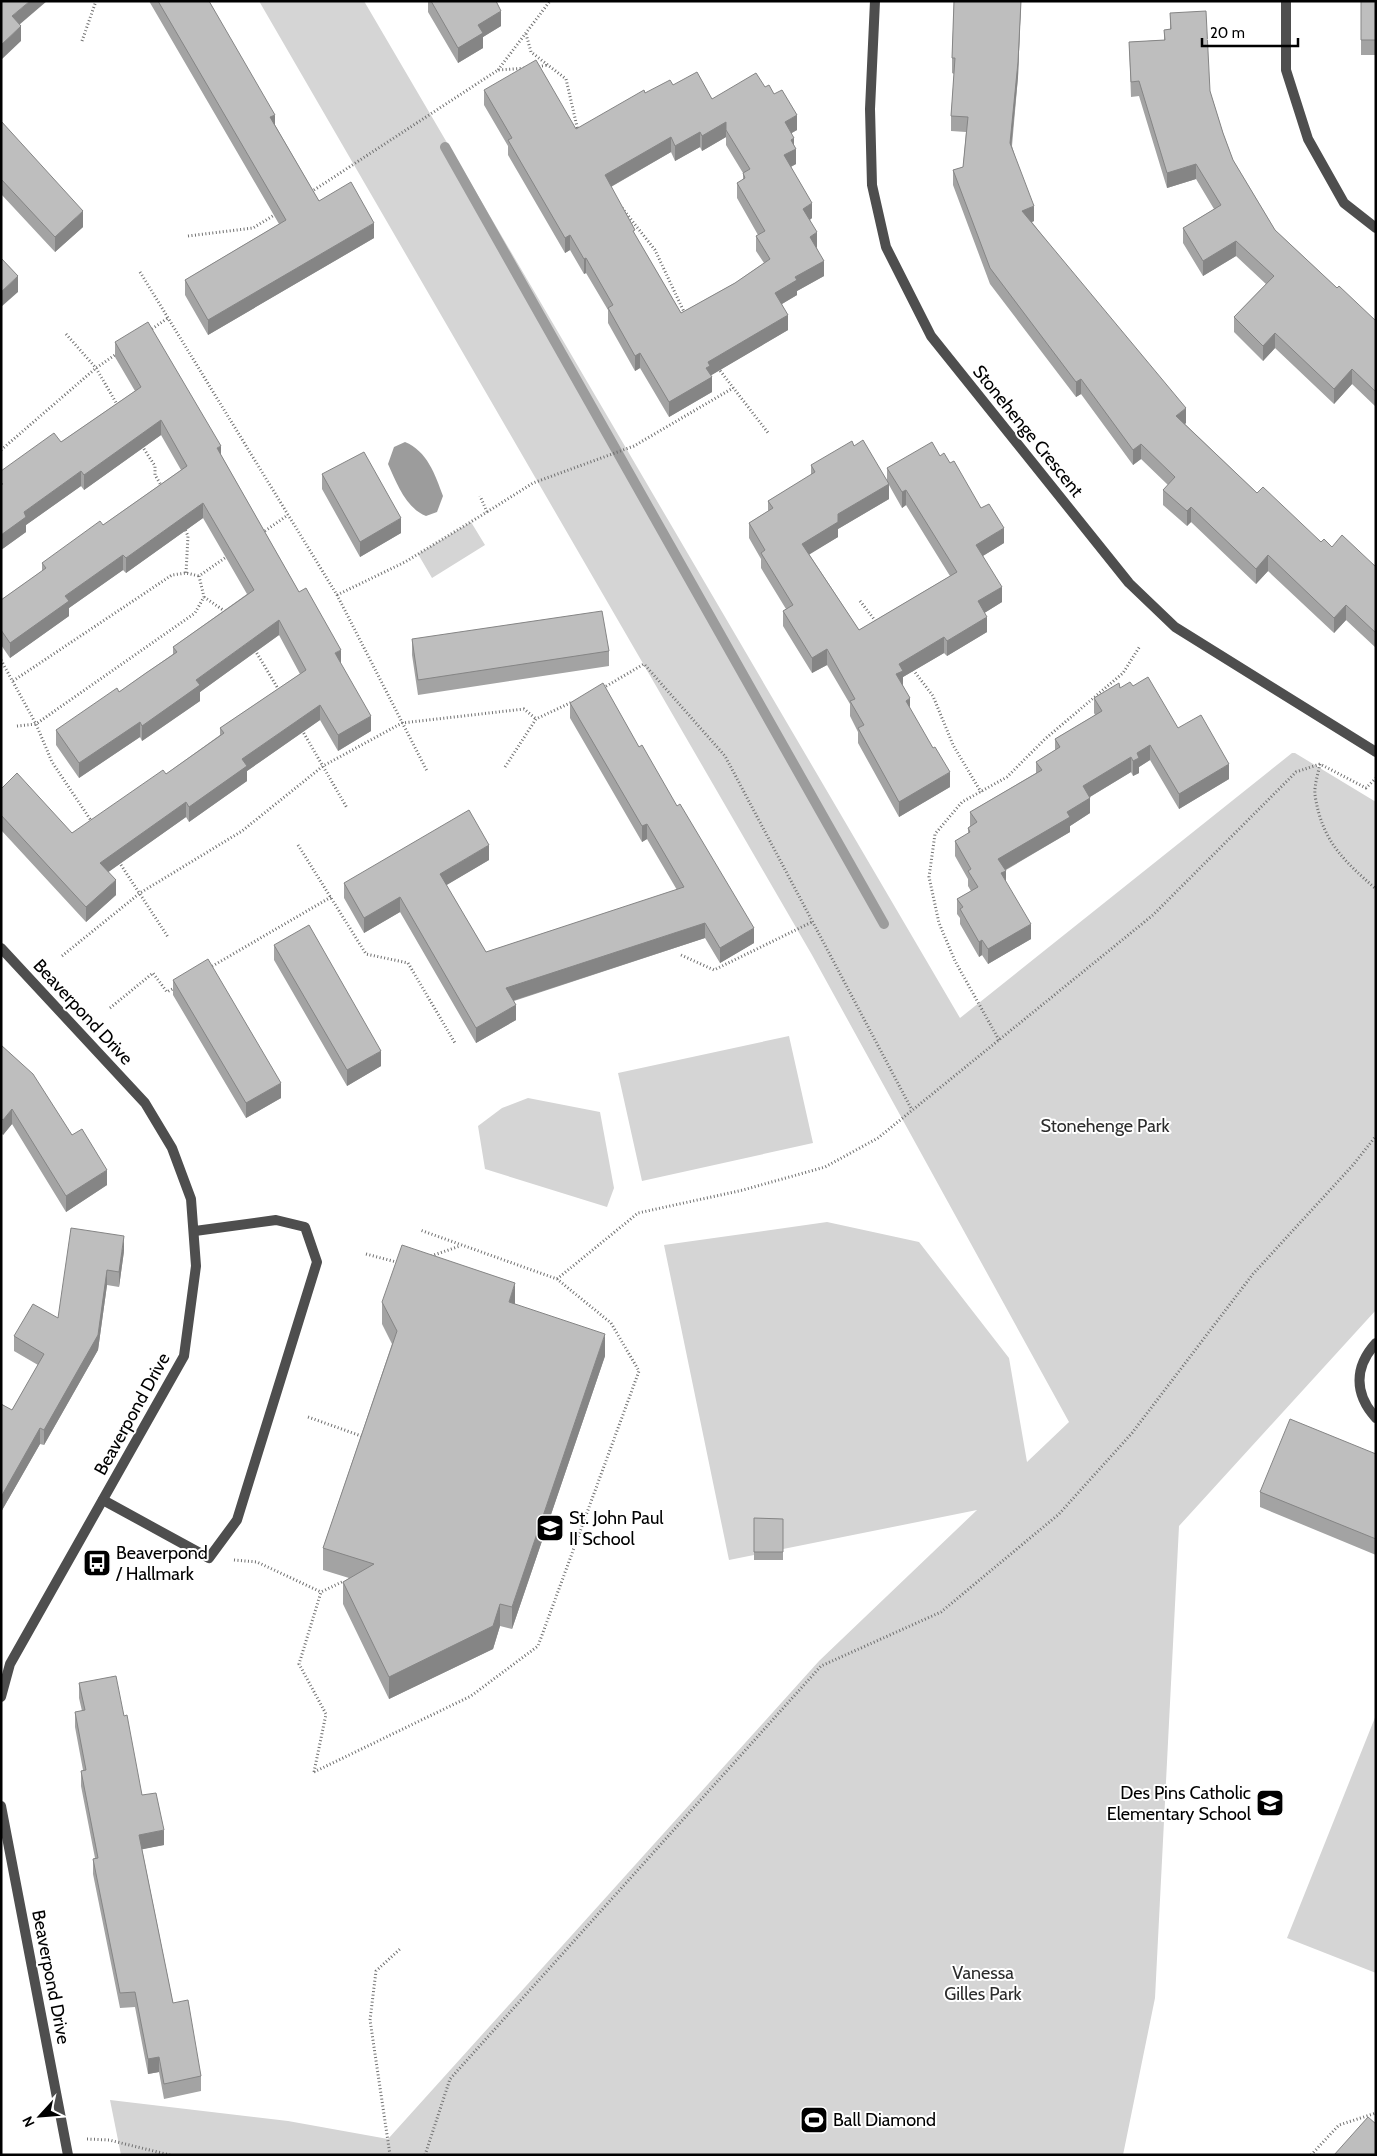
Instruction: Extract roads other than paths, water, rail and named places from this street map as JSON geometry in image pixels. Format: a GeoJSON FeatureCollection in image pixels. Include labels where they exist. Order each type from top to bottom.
{"type":"FeatureCollection","features":[{"type":"Feature","properties":{"kind":"street","name":"Stonehenge Crescent"},"geometry":{"type":"LineString","coordinates":[[875,1],[870,108],[872,185],[886,248],[931,336],[1129,583],[1168,620],[1376,752]]}},
{"type":"Feature","properties":{"kind":"street"},"geometry":{"type":"LineString","coordinates":[[1286,1],[1286,70],[1308,139],[1344,203],[1376,228]]}},
{"type":"Feature","properties":{"kind":"street","name":"Beaverpond Drive"},"geometry":{"type":"LineString","coordinates":[[1,948],[145,1103],[172,1148],[191,1199],[195,1231],[196,1266],[184,1356],[10,1664],[1,1697]]}},
{"type":"Feature","properties":{"kind":"street"},"geometry":{"type":"LineString","coordinates":[[103,1500],[209,1558],[237,1520],[317,1262],[305,1227],[276,1220],[195,1231]]}},
{"type":"Feature","properties":{"kind":"street"},"geometry":{"type":"LineString","coordinates":[[1376,1343],[1359,1370],[1361,1391],[1367,1409],[1376,1418]]}},
{"type":"Feature","properties":{"kind":"street","name":"Beaverpond Drive"},"geometry":{"type":"LineString","coordinates":[[1,1806],[68,2155]]}},
{"type":"Feature","properties":{"kind":"waterway"},"geometry":{"type":"LineString","coordinates":[[445,147],[884,924]]}},
{"type":"Feature","properties":{"kind":"place","name":"St. John Paul II School"},"geometry":{"type":"Point","coordinates":[550,1528]}},
{"type":"Feature","properties":{"kind":"place","name":"Beaverpond / Hallmark"},"geometry":{"type":"Point","coordinates":[97,1563]}},
{"type":"Feature","properties":{"kind":"place","name":"Des Pins Catholic Elementary School"},"geometry":{"type":"Point","coordinates":[1270,1803]}},
{"type":"Feature","properties":{"kind":"place","name":"Ball Diamond"},"geometry":{"type":"Point","coordinates":[814,2120]}},
{"type":"Feature","properties":{"kind":"park label","name":"Stonehenge Park"},"geometry":{"type":"Point","coordinates":[1105,1126]}},
{"type":"Feature","properties":{"kind":"park label","name":"Vanessa Gilles Park"},"geometry":{"type":"Point","coordinates":[983,1984]}}]}
